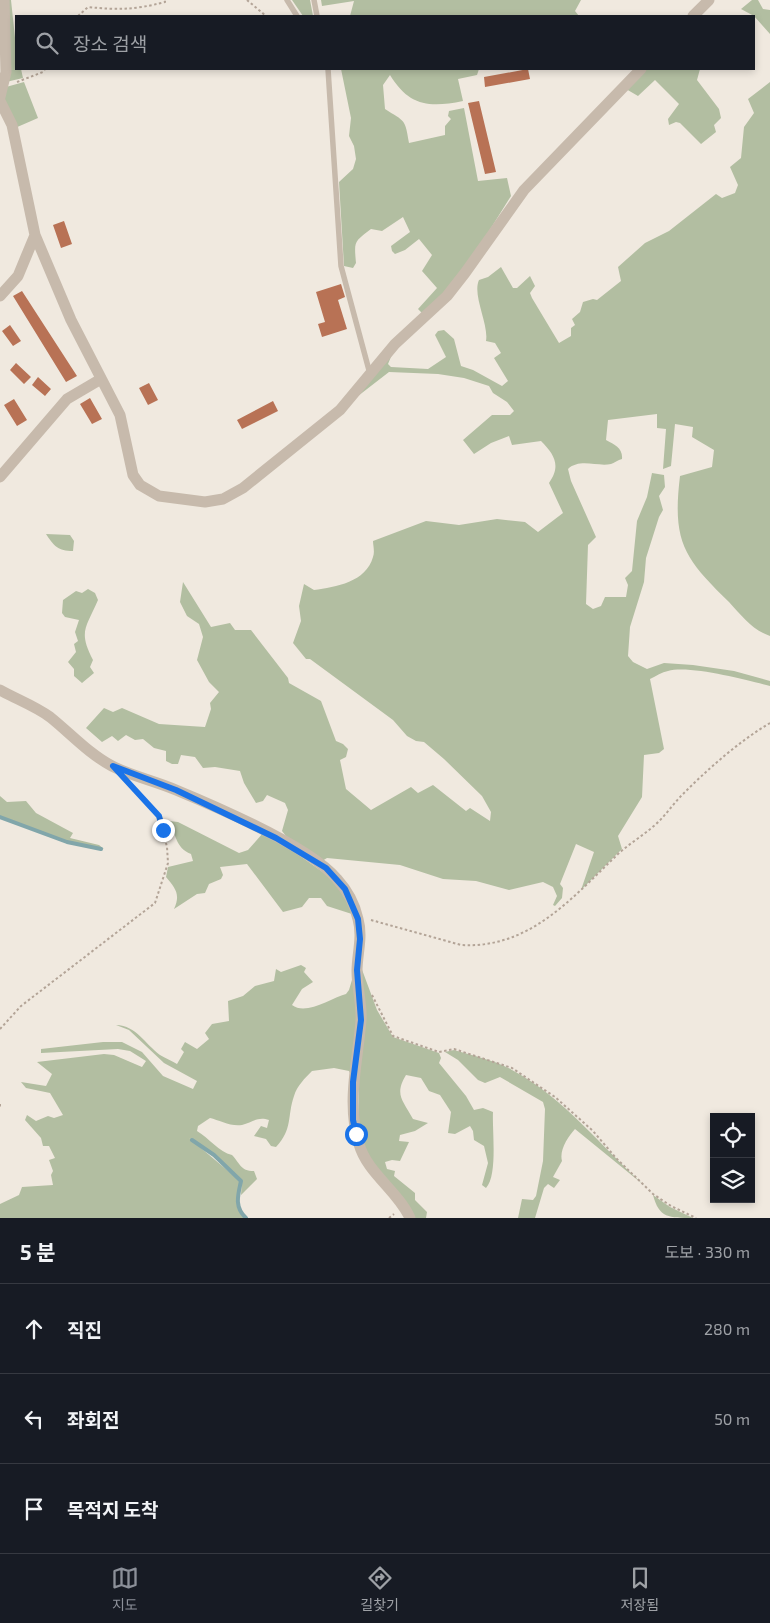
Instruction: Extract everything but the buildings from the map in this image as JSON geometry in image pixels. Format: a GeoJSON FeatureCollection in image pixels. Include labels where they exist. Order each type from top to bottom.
{"type":"FeatureCollection","features":[{"type":"Feature","properties":{"kind":"street"},"geometry":{"type":"LineString","coordinates":[[1,91],[6,72],[4,0]]}},
{"type":"Feature","properties":{"kind":"street"},"geometry":{"type":"LineString","coordinates":[[694,15],[709,0]]}},
{"type":"Feature","properties":{"kind":"street"},"geometry":{"type":"LineString","coordinates":[[0,100],[12,125],[35,235],[71,320],[120,415],[133,475],[140,485],[159,496],[205,502],[223,499],[243,488],[340,410],[395,344],[453,288],[524,190],[640,70]]}},
{"type":"Feature","properties":{"kind":"street"},"geometry":{"type":"LineString","coordinates":[[0,296],[18,276],[35,235]]}},
{"type":"Feature","properties":{"kind":"street"},"geometry":{"type":"LineString","coordinates":[[0,477],[67,399],[101,379]]}},
{"type":"Feature","properties":{"kind":"street"},"geometry":{"type":"LineString","coordinates":[[0,690],[48,716],[93,753],[113,766],[176,790],[298,849],[326,868],[337,879],[351,901],[358,919],[360,939],[357,970],[361,1010],[358,1054],[353,1082],[353,1120],[359,1146],[367,1160],[410,1218]]}},
{"type":"Feature","properties":{"kind":"lane"},"geometry":{"type":"LineString","coordinates":[[287,0],[296,15]]}},
{"type":"Feature","properties":{"kind":"lane"},"geometry":{"type":"LineString","coordinates":[[314,0],[317,15]]}},
{"type":"Feature","properties":{"kind":"lane"},"geometry":{"type":"LineString","coordinates":[[328,70],[341,266],[370,374]]}},
{"type":"Feature","properties":{"kind":"path"},"geometry":{"type":"LineString","coordinates":[[79,15],[88,8],[111,11],[139,9],[165,2],[165,0]]}},
{"type":"Feature","properties":{"kind":"path"},"geometry":{"type":"LineString","coordinates":[[247,0],[265,15]]}},
{"type":"Feature","properties":{"kind":"path"},"geometry":{"type":"LineString","coordinates":[[1,91],[43,70]]}},
{"type":"Feature","properties":{"kind":"path"},"geometry":{"type":"LineString","coordinates":[[358,919],[377,922],[461,945],[472,946],[501,939],[534,927],[562,908],[614,857],[656,824],[704,774],[770,723]]}},
{"type":"Feature","properties":{"kind":"path"},"geometry":{"type":"LineString","coordinates":[[0,1029],[21,1006],[155,903],[168,863],[167,847],[159,816],[130,784]]}},
{"type":"Feature","properties":{"kind":"path"},"geometry":{"type":"LineString","coordinates":[[370,990],[378,1010],[394,1036],[439,1052],[454,1049],[512,1068],[555,1097],[593,1132],[616,1158],[653,1194],[671,1206],[696,1218]]}},
{"type":"Feature","properties":{"kind":"green space"},"geometry":{"type":"Polygon","coordinates":[[[8,0],[11,0],[15,38],[15,70],[21,70],[23,78],[6,82],[8,0]]]}},
{"type":"Feature","properties":{"kind":"green space"},"geometry":{"type":"Polygon","coordinates":[[[292,0],[310,0],[313,15],[302,15],[292,0]]]}},
{"type":"Feature","properties":{"kind":"green space"},"geometry":{"type":"Polygon","coordinates":[[[321,0],[581,0],[575,11],[578,15],[350,15],[354,1],[322,6],[321,0]]]}},
{"type":"Feature","properties":{"kind":"green space"},"geometry":{"type":"Polygon","coordinates":[[[752,0],[758,0],[763,9],[770,10],[770,34],[755,15],[741,9],[752,0]]]}},
{"type":"Feature","properties":{"kind":"green space"},"geometry":{"type":"Polygon","coordinates":[[[341,70],[479,70],[477,75],[458,79],[463,101],[451,103],[430,104],[412,99],[397,85],[390,75],[383,85],[385,109],[403,122],[409,143],[445,135],[445,126],[451,119],[448,116],[449,111],[464,108],[478,181],[507,178],[511,196],[463,273],[423,314],[418,309],[437,288],[422,271],[432,255],[419,239],[405,250],[395,254],[392,251],[391,246],[410,232],[403,217],[382,231],[371,229],[361,237],[355,246],[356,263],[353,268],[344,266],[339,182],[353,169],[356,159],[354,146],[349,136],[351,118],[341,70]]]}},
{"type":"Feature","properties":{"kind":"green space"},"geometry":{"type":"Polygon","coordinates":[[[645,70],[700,70],[697,80],[719,109],[721,118],[714,125],[716,132],[701,144],[680,123],[676,122],[669,125],[668,119],[679,104],[655,80],[638,96],[626,89],[645,70]]]}},
{"type":"Feature","properties":{"kind":"green space"},"geometry":{"type":"Polygon","coordinates":[[[24,82],[38,118],[15,128],[2,98],[6,87],[24,82]]]}},
{"type":"Feature","properties":{"kind":"green space"},"geometry":{"type":"Polygon","coordinates":[[[770,82],[770,636],[758,630],[743,617],[701,573],[685,547],[680,533],[678,517],[680,476],[712,467],[714,450],[692,437],[693,427],[675,424],[671,466],[663,469],[666,429],[657,428],[657,414],[608,420],[606,440],[620,449],[622,459],[606,465],[583,463],[568,469],[571,481],[596,537],[588,545],[586,604],[593,609],[601,606],[605,597],[626,597],[628,585],[625,578],[632,571],[637,521],[647,497],[652,473],[664,475],[665,487],[659,496],[663,510],[646,558],[644,582],[630,627],[628,656],[633,662],[647,669],[664,663],[734,671],[770,681],[770,686],[718,674],[690,670],[666,672],[650,679],[664,749],[659,753],[644,755],[642,797],[618,836],[622,849],[581,890],[594,852],[576,844],[560,884],[563,888],[562,898],[555,906],[553,905],[557,896],[553,887],[543,882],[509,890],[476,881],[443,879],[400,865],[327,858],[322,861],[290,841],[282,831],[288,810],[285,803],[267,795],[263,801],[256,803],[244,783],[240,771],[215,767],[203,768],[195,757],[181,755],[178,764],[172,764],[166,761],[166,751],[154,748],[143,739],[135,740],[126,735],[118,741],[112,736],[102,742],[86,728],[104,708],[113,712],[122,708],[159,724],[205,727],[211,709],[210,703],[219,692],[209,682],[197,660],[203,637],[199,624],[187,616],[180,602],[183,582],[211,627],[230,623],[235,630],[251,630],[288,678],[289,683],[321,701],[336,741],[348,749],[346,757],[340,760],[346,789],[371,810],[411,787],[418,793],[433,785],[466,811],[470,808],[490,821],[491,812],[482,796],[444,759],[424,742],[416,741],[407,736],[393,720],[310,659],[306,659],[293,643],[301,621],[299,606],[304,584],[314,590],[340,585],[357,578],[364,572],[374,555],[373,541],[426,521],[459,525],[497,519],[525,522],[538,532],[563,513],[549,483],[555,471],[555,461],[550,451],[541,441],[512,445],[509,436],[491,443],[474,454],[463,440],[492,415],[510,415],[514,411],[507,402],[493,393],[489,386],[464,378],[438,374],[389,372],[358,396],[395,347],[388,364],[391,367],[428,369],[446,357],[435,335],[438,331],[444,330],[454,339],[461,366],[473,370],[502,386],[508,381],[494,358],[501,353],[495,343],[486,341],[477,286],[479,280],[488,277],[501,267],[513,288],[517,288],[530,276],[535,286],[530,293],[532,298],[559,343],[571,336],[571,328],[575,325],[572,319],[580,312],[583,302],[593,299],[597,300],[621,281],[618,267],[645,243],[669,231],[716,194],[722,198],[735,193],[738,185],[730,167],[741,158],[744,127],[754,113],[748,99],[770,82]]]}},
{"type":"Feature","properties":{"kind":"green space"},"geometry":{"type":"Polygon","coordinates":[[[46,534],[70,535],[74,541],[73,551],[57,547],[46,534]]]}},
{"type":"Feature","properties":{"kind":"green space"},"geometry":{"type":"Polygon","coordinates":[[[88,589],[95,593],[98,600],[85,630],[88,650],[93,660],[90,667],[94,673],[82,683],[74,676],[74,669],[68,662],[76,652],[74,644],[78,641],[75,632],[79,620],[65,617],[62,613],[63,600],[76,591],[82,593],[88,589]]]}},
{"type":"Feature","properties":{"kind":"green space"},"geometry":{"type":"Polygon","coordinates":[[[0,796],[7,802],[26,801],[36,813],[73,833],[70,838],[99,845],[104,849],[67,841],[0,816],[0,796]]]}},
{"type":"Feature","properties":{"kind":"green space"},"geometry":{"type":"Polygon","coordinates":[[[169,821],[178,822],[239,853],[248,850],[263,833],[276,839],[334,880],[355,915],[327,906],[321,898],[309,898],[302,907],[283,912],[247,864],[220,867],[223,875],[221,879],[209,884],[205,893],[197,894],[174,909],[177,895],[166,877],[168,867],[193,861],[191,854],[179,844],[169,821]]]}},
{"type":"Feature","properties":{"kind":"green space"},"geometry":{"type":"Polygon","coordinates":[[[301,965],[306,968],[304,972],[313,982],[302,989],[292,1005],[298,1008],[319,1005],[346,994],[354,973],[358,1026],[352,1077],[349,1071],[334,1068],[312,1071],[295,1092],[285,1134],[276,1147],[271,1146],[266,1139],[254,1136],[261,1126],[267,1128],[269,1120],[258,1119],[238,1125],[210,1118],[198,1126],[197,1131],[223,1151],[232,1155],[243,1168],[254,1171],[257,1179],[241,1195],[242,1180],[214,1155],[189,1138],[240,1181],[237,1196],[238,1206],[245,1218],[0,1218],[0,1204],[19,1195],[22,1187],[53,1185],[51,1175],[53,1171],[49,1160],[55,1158],[49,1146],[43,1146],[41,1138],[25,1120],[27,1115],[36,1121],[48,1116],[54,1118],[63,1115],[50,1093],[26,1088],[21,1082],[46,1086],[52,1074],[37,1062],[104,1054],[114,1055],[142,1067],[146,1061],[130,1051],[118,1049],[41,1053],[41,1049],[103,1042],[122,1042],[142,1052],[163,1076],[193,1089],[197,1081],[164,1063],[129,1030],[116,1025],[129,1028],[160,1055],[177,1064],[184,1052],[181,1049],[185,1042],[197,1049],[209,1039],[205,1033],[212,1024],[229,1021],[228,1001],[243,996],[255,986],[274,981],[276,969],[281,972],[301,965]]]}},
{"type":"Feature","properties":{"kind":"green space"},"geometry":{"type":"Polygon","coordinates":[[[361,967],[377,1010],[393,1037],[439,1053],[441,1058],[439,1063],[466,1096],[474,1110],[483,1108],[493,1112],[493,1163],[490,1182],[486,1188],[482,1185],[488,1163],[484,1146],[474,1140],[473,1131],[470,1126],[455,1134],[448,1133],[451,1112],[440,1095],[429,1091],[421,1078],[406,1075],[402,1082],[400,1093],[403,1102],[413,1119],[428,1123],[415,1131],[400,1135],[399,1141],[409,1142],[400,1161],[392,1160],[385,1162],[387,1169],[395,1171],[394,1176],[415,1193],[415,1200],[427,1212],[426,1218],[413,1218],[369,1159],[358,1132],[361,967]]]}},
{"type":"Feature","properties":{"kind":"green space"},"geometry":{"type":"Polygon","coordinates":[[[454,1050],[484,1058],[512,1070],[531,1081],[566,1109],[645,1186],[575,1129],[565,1144],[561,1157],[562,1161],[553,1177],[560,1180],[554,1188],[548,1184],[544,1188],[535,1218],[518,1218],[522,1199],[533,1200],[536,1196],[543,1161],[545,1109],[543,1102],[500,1077],[485,1083],[478,1080],[458,1060],[445,1052],[454,1050]]]}},
{"type":"Feature","properties":{"kind":"green space"},"geometry":{"type":"Polygon","coordinates":[[[653,1195],[670,1207],[693,1218],[677,1218],[666,1215],[658,1208],[653,1195]]]}},
{"type":"Feature","properties":{"kind":"waterway"},"geometry":{"type":"LineString","coordinates":[[0,817],[67,842],[101,849]]}},
{"type":"Feature","properties":{"kind":"waterway"},"geometry":{"type":"LineString","coordinates":[[192,1140],[214,1155],[241,1181],[238,1205],[246,1218]]}},
{"type":"Feature","properties":{"kind":"route"},"geometry":{"type":"LineString","coordinates":[[163,830],[159,816],[113,766],[176,790],[298,849],[326,868],[345,889],[358,919],[360,939],[360,960],[357,970],[361,1020],[353,1082],[353,1120],[356,1134]]}}]}
